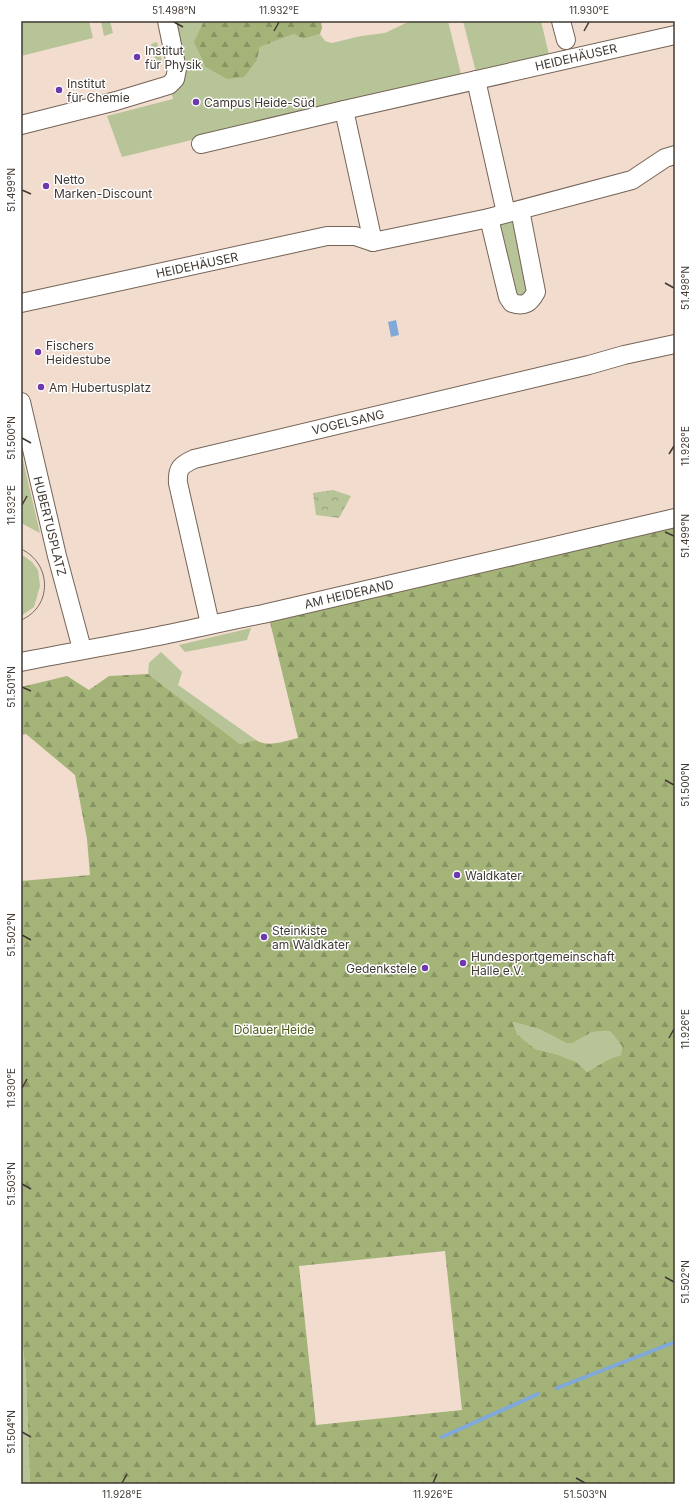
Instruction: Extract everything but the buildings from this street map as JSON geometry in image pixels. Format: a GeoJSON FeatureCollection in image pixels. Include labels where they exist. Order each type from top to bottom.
{"type":"FeatureCollection","features":[{"type":"Feature","properties":{"kind":"street"},"geometry":{"type":"LineString","coordinates":[[21,125],[116,101],[169,85],[175,79],[177,69],[167,21]]}},
{"type":"Feature","properties":{"kind":"street"},"geometry":{"type":"LineString","coordinates":[[562,21],[566,40]]}},
{"type":"Feature","properties":{"kind":"street","name":"HEIDEHÄUSER"},"geometry":{"type":"LineString","coordinates":[[201,144],[675,34]]}},
{"type":"Feature","properties":{"kind":"street"},"geometry":{"type":"LineString","coordinates":[[476,80],[536,292],[531,301],[520,305],[512,303],[508,297],[489,218]]}},
{"type":"Feature","properties":{"kind":"street"},"geometry":{"type":"LineString","coordinates":[[344,110],[373,242]]}},
{"type":"Feature","properties":{"kind":"street","name":"HEIDEHÄUSER"},"geometry":{"type":"LineString","coordinates":[[21,303],[327,236],[355,236],[373,242],[489,218],[632,180],[664,158],[675,155]]}},
{"type":"Feature","properties":{"kind":"street","name":"VOGELSANG"},"geometry":{"type":"LineString","coordinates":[[210,624],[178,483],[177,473],[183,464],[194,459],[675,344]]}},
{"type":"Feature","properties":{"kind":"street","name":"HUBERTUSPLATZ"},"geometry":{"type":"LineString","coordinates":[[21,402],[55,548],[82,649]]}},
{"type":"Feature","properties":{"kind":"street","name":"AM HEIDERAND"},"geometry":{"type":"LineString","coordinates":[[21,662],[263,614],[675,518]]}},
{"type":"Feature","properties":{"kind":"green space"},"geometry":{"type":"Polygon","coordinates":[[[21,21],[89,21],[93,38],[21,56],[21,21]]]}},
{"type":"Feature","properties":{"kind":"green space"},"geometry":{"type":"Polygon","coordinates":[[[101,21],[110,21],[113,33],[104,36],[101,21]]]}},
{"type":"Feature","properties":{"kind":"green space"},"geometry":{"type":"Polygon","coordinates":[[[179,21],[209,21],[203,23],[257,60],[260,47],[294,34],[303,39],[320,34],[325,41],[332,43],[361,36],[385,33],[410,21],[448,21],[461,74],[122,157],[107,116],[173,99],[171,92],[177,26],[179,21]]]}},
{"type":"Feature","properties":{"kind":"green space"},"geometry":{"type":"Polygon","coordinates":[[[209,21],[321,21],[322,28],[320,34],[303,39],[294,34],[260,47],[257,60],[244,77],[227,79],[206,67],[194,42],[203,23],[209,21]]]}},
{"type":"Feature","properties":{"kind":"green space"},"geometry":{"type":"Polygon","coordinates":[[[463,21],[541,21],[550,59],[477,76],[463,21]]]}},
{"type":"Feature","properties":{"kind":"green space"},"geometry":{"type":"Polygon","coordinates":[[[157,42],[162,61],[158,70],[151,44],[157,42]]]}},
{"type":"Feature","properties":{"kind":"green space"},"geometry":{"type":"Polygon","coordinates":[[[516,220],[528,295],[517,297],[498,222],[516,220]]]}},
{"type":"Feature","properties":{"kind":"green space"},"geometry":{"type":"Polygon","coordinates":[[[21,452],[40,533],[21,523],[21,452]]]}},
{"type":"Feature","properties":{"kind":"green space"},"geometry":{"type":"Polygon","coordinates":[[[333,490],[351,496],[339,518],[316,515],[313,493],[333,490]]]}},
{"type":"Feature","properties":{"kind":"green space","name":"Dölauer Heide"},"geometry":{"type":"Polygon","coordinates":[[[675,519],[675,1484],[30,1484],[26,1374],[21,1332],[21,881],[90,875],[87,839],[75,775],[26,734],[21,735],[21,687],[67,676],[89,690],[109,676],[148,674],[240,744],[256,740],[271,744],[298,738],[268,614],[675,519]],[[513,1022],[517,1034],[535,1049],[556,1054],[576,1062],[587,1072],[609,1059],[621,1055],[622,1046],[610,1031],[592,1032],[573,1043],[566,1043],[539,1029],[513,1022]],[[445,1251],[299,1266],[316,1425],[462,1410],[445,1251]]]}},
{"type":"Feature","properties":{"kind":"green space"},"geometry":{"type":"Polygon","coordinates":[[[21,554],[32,562],[38,570],[40,586],[34,607],[21,616],[21,554]]]}},
{"type":"Feature","properties":{"kind":"green space"},"geometry":{"type":"Polygon","coordinates":[[[251,628],[247,640],[185,652],[179,645],[251,628]]]}},
{"type":"Feature","properties":{"kind":"green space"},"geometry":{"type":"Polygon","coordinates":[[[161,652],[182,672],[178,685],[256,740],[240,744],[148,674],[149,663],[161,652]]]}},
{"type":"Feature","properties":{"kind":"green space"},"geometry":{"type":"Polygon","coordinates":[[[513,1022],[539,1029],[566,1043],[573,1043],[592,1032],[610,1031],[622,1046],[621,1055],[609,1059],[587,1072],[575,1062],[556,1054],[535,1049],[517,1034],[513,1022]]]}},
{"type":"Feature","properties":{"kind":"green space"},"geometry":{"type":"Polygon","coordinates":[[[21,1332],[26,1374],[30,1484],[21,1484],[21,1332]]]}},
{"type":"Feature","properties":{"kind":"water"},"geometry":{"type":"Polygon","coordinates":[[[396,320],[399,335],[391,337],[388,322],[396,320]]]}},
{"type":"Feature","properties":{"kind":"waterway"},"geometry":{"type":"LineString","coordinates":[[557,1388],[675,1342]]}},
{"type":"Feature","properties":{"kind":"waterway"},"geometry":{"type":"LineString","coordinates":[[442,1437],[538,1394]]}},
{"type":"Feature","properties":{"kind":"tram line"},"geometry":{"type":"LineString","coordinates":[[21,549],[39,564],[45,585],[43,596],[39,605],[31,614],[21,620]]}},
{"type":"Feature","properties":{"kind":"place","name":"Institut für Physik"},"geometry":{"type":"Point","coordinates":[137,57]}},
{"type":"Feature","properties":{"kind":"place","name":"Institut für Chemie"},"geometry":{"type":"Point","coordinates":[59,90]}},
{"type":"Feature","properties":{"kind":"place","name":"Campus Heide-Süd"},"geometry":{"type":"Point","coordinates":[196,102]}},
{"type":"Feature","properties":{"kind":"place","name":"Netto Marken-Discount"},"geometry":{"type":"Point","coordinates":[46,186]}},
{"type":"Feature","properties":{"kind":"place","name":"Fischers Heidestube"},"geometry":{"type":"Point","coordinates":[38,352]}},
{"type":"Feature","properties":{"kind":"place","name":"Am Hubertusplatz"},"geometry":{"type":"Point","coordinates":[41,387]}},
{"type":"Feature","properties":{"kind":"place","name":"Waldkater"},"geometry":{"type":"Point","coordinates":[457,875]}},
{"type":"Feature","properties":{"kind":"place","name":"Steinkiste am Waldkater"},"geometry":{"type":"Point","coordinates":[264,937]}},
{"type":"Feature","properties":{"kind":"place","name":"Hundesportgemeinschaft Halle e.V."},"geometry":{"type":"Point","coordinates":[463,963]}},
{"type":"Feature","properties":{"kind":"place","name":"Gedenkstele"},"geometry":{"type":"Point","coordinates":[425,968]}}]}
